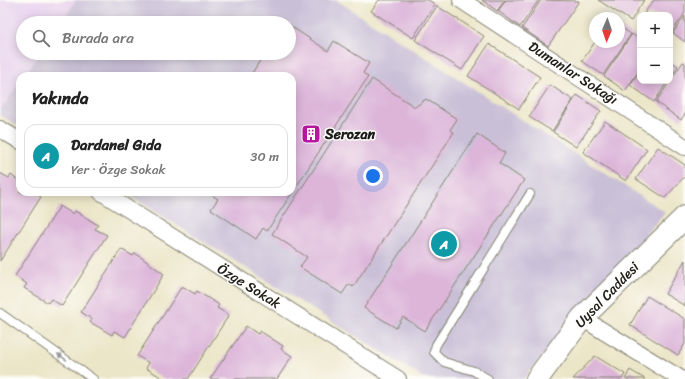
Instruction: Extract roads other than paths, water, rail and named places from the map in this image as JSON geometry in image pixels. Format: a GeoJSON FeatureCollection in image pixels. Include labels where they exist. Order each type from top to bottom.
{"type":"FeatureCollection","features":[{"type":"Feature","properties":{"kind":"street","name":"Dumanlar Sokağı"},"geometry":{"type":"LineString","coordinates":[[461,0],[685,147]]}},
{"type":"Feature","properties":{"kind":"street"},"geometry":{"type":"LineString","coordinates":[[0,129],[16,139]]}},
{"type":"Feature","properties":{"kind":"street","name":"Özge Sokak"},"geometry":{"type":"LineString","coordinates":[[106,196],[398,379]]}},
{"type":"Feature","properties":{"kind":"street","name":"Uysal Caddesi"},"geometry":{"type":"LineString","coordinates":[[537,379],[582,318],[682,224]]}},
{"type":"Feature","properties":{"kind":"street"},"geometry":{"type":"LineString","coordinates":[[582,318],[681,379]]}},
{"type":"Feature","properties":{"kind":"lane"},"geometry":{"type":"LineString","coordinates":[[488,379],[474,371],[444,362],[434,352],[436,346],[530,194]]}},
{"type":"Feature","properties":{"kind":"lane"},"geometry":{"type":"LineString","coordinates":[[0,313],[94,379]]}},
{"type":"Feature","properties":{"kind":"place","name":"Serozan"},"geometry":{"type":"Point","coordinates":[311,134]}},
{"type":"Feature","properties":{"kind":"place","name":"Dardanel Gıda"},"geometry":{"type":"Point","coordinates":[444,244]}}]}
